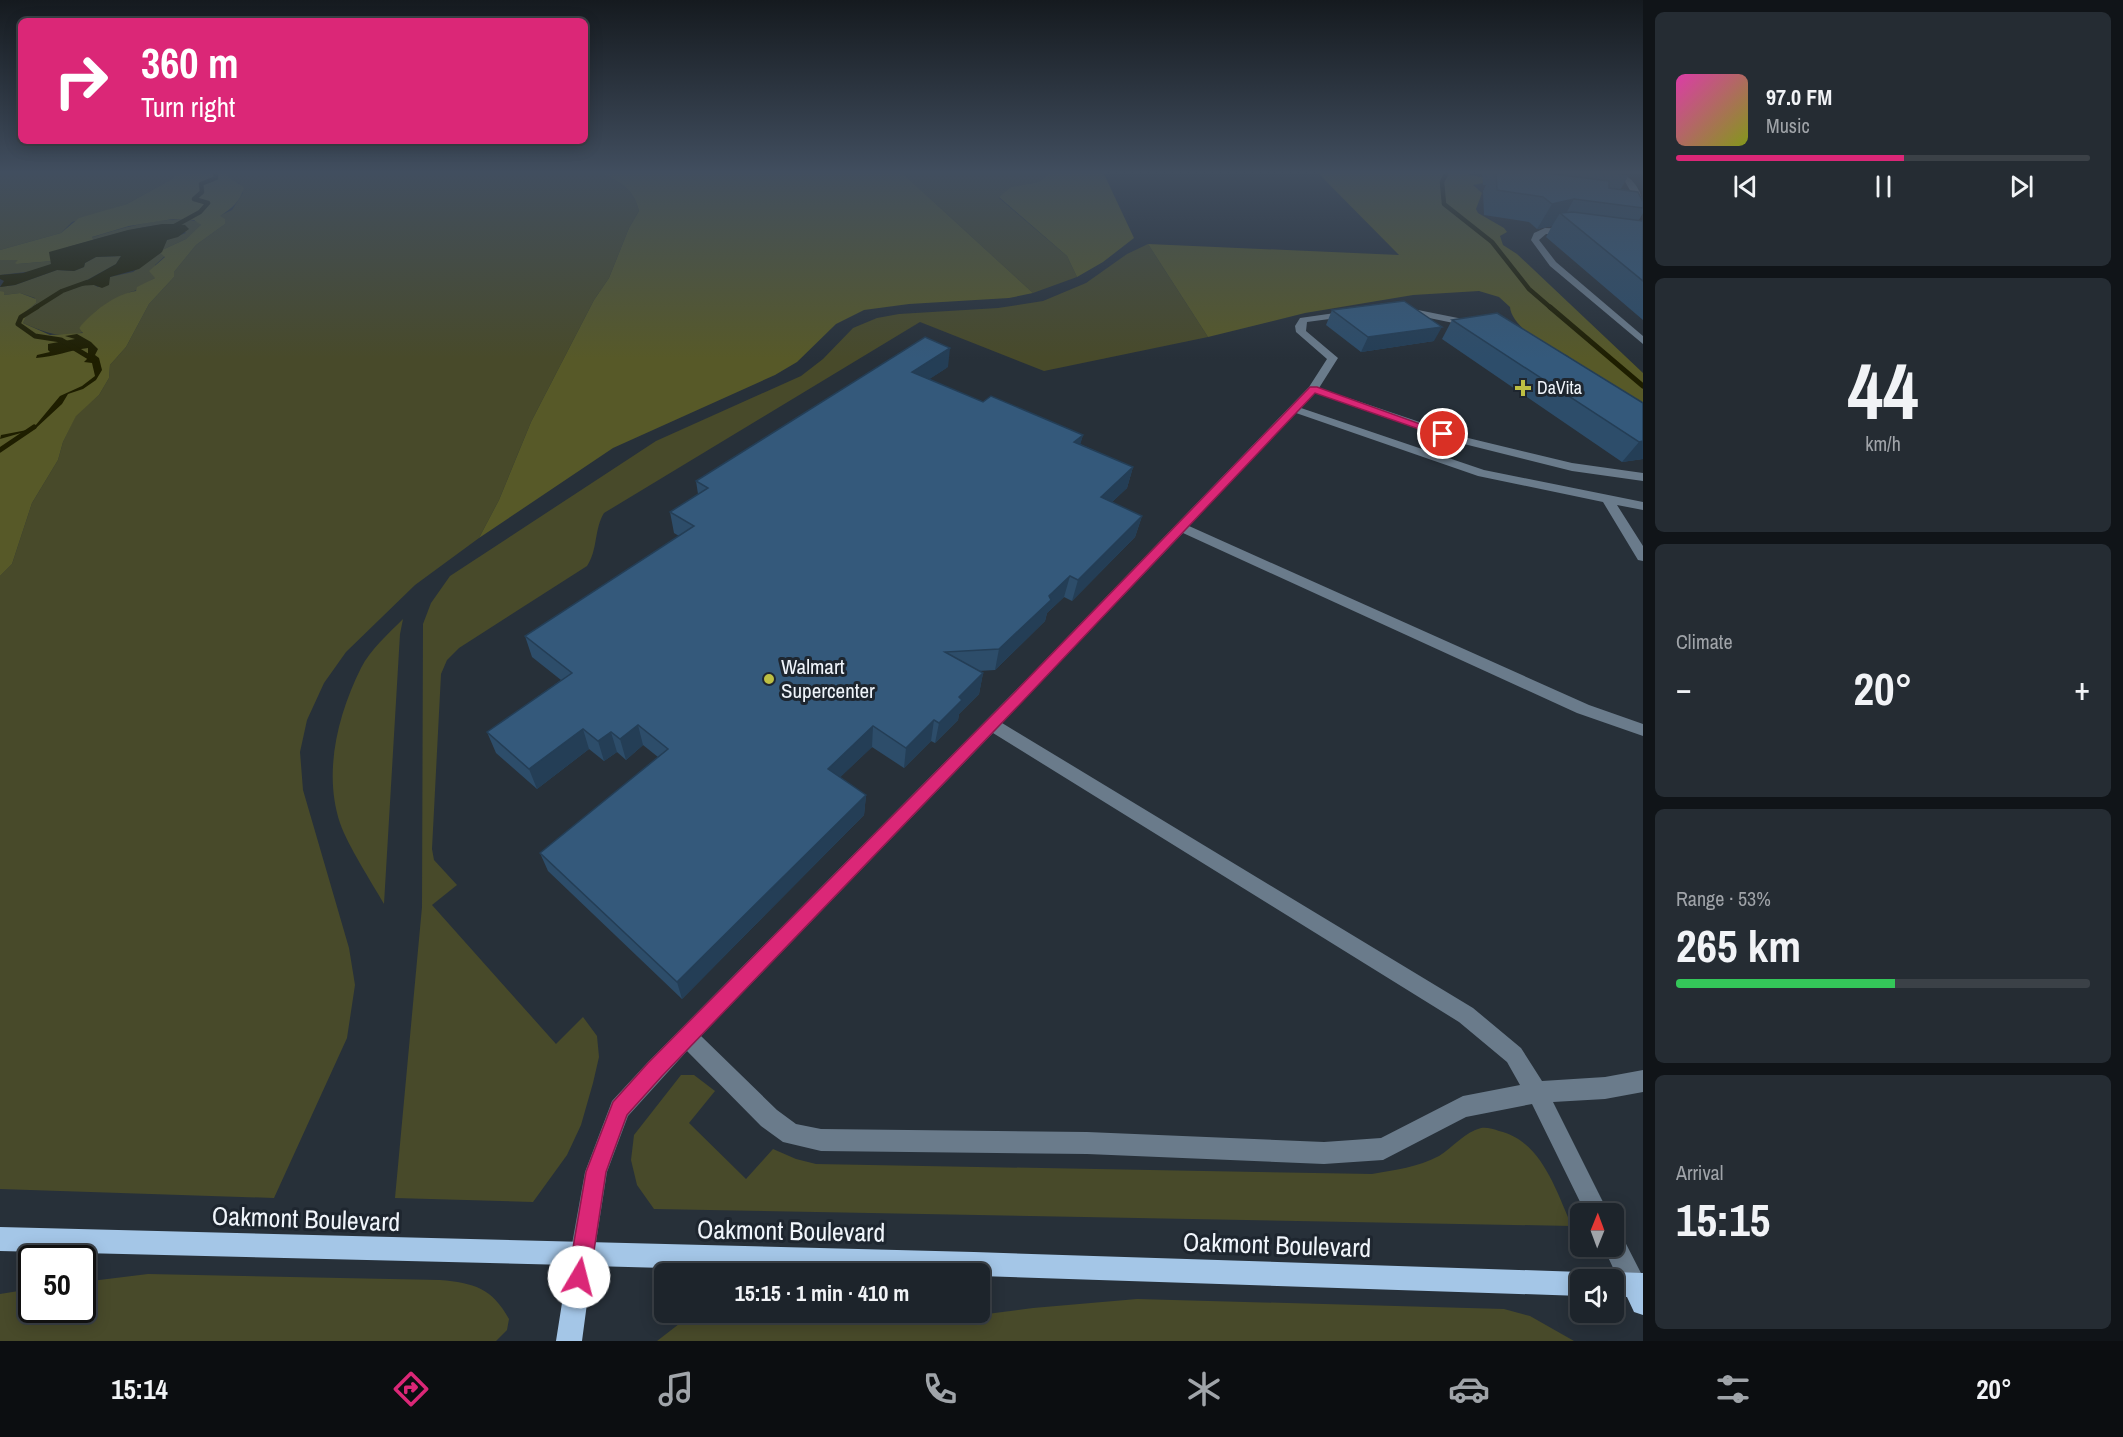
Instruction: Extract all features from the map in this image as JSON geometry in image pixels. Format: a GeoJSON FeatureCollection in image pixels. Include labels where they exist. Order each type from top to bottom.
{"type":"FeatureCollection","features":[{"type":"Feature","properties":{"kind":"main road","name":"Oakmont Boulevard"},"geometry":{"type":"LineString","coordinates":[[0,1239],[974,1264],[1570,1284]]}},
{"type":"Feature","properties":{"kind":"main road"},"geometry":{"type":"LineString","coordinates":[[569,1341],[582,1255]]}},
{"type":"Feature","properties":{"kind":"street"},"geometry":{"type":"LineString","coordinates":[[1538,235],[1535,240],[1553,264],[1643,341]]}},
{"type":"Feature","properties":{"kind":"street"},"geometry":{"type":"LineString","coordinates":[[1394,310],[1481,326]]}},
{"type":"Feature","properties":{"kind":"street"},"geometry":{"type":"LineString","coordinates":[[582,1255],[596,1172],[620,1109],[1313,389],[1333,358],[1301,332],[1300,326],[1304,320],[1362,312]]}},
{"type":"Feature","properties":{"kind":"street"},"geometry":{"type":"LineString","coordinates":[[1313,389],[1460,440],[1572,467],[1643,477]]}},
{"type":"Feature","properties":{"kind":"street"},"geometry":{"type":"LineString","coordinates":[[1294,409],[1439,460],[1482,472],[1643,506]]}},
{"type":"Feature","properties":{"kind":"street"},"geometry":{"type":"LineString","coordinates":[[1572,467],[1580,494]]}},
{"type":"Feature","properties":{"kind":"street"},"geometry":{"type":"LineString","coordinates":[[1608,500],[1641,550]]}},
{"type":"Feature","properties":{"kind":"street"},"geometry":{"type":"LineString","coordinates":[[1180,527],[1583,709],[1643,730]]}},
{"type":"Feature","properties":{"kind":"street"},"geometry":{"type":"LineString","coordinates":[[992,725],[1466,1015],[1514,1055],[1537,1092],[1592,1203]]}},
{"type":"Feature","properties":{"kind":"street"},"geometry":{"type":"LineString","coordinates":[[688,1037],[769,1118],[791,1134],[821,1140],[1087,1143],[1324,1153],[1383,1149],[1463,1107],[1537,1092],[1605,1088],[1643,1081]]}},
{"type":"Feature","properties":{"kind":"street"},"geometry":{"type":"LineString","coordinates":[[1619,1257],[1634,1289]]}},
{"type":"Feature","properties":{"kind":"shaded area"},"geometry":{"type":"Polygon","coordinates":[[[0,235],[55,235],[0,250],[0,235]]]}},
{"type":"Feature","properties":{"kind":"shaded area"},"geometry":{"type":"Polygon","coordinates":[[[102,235],[112,235],[93,240],[90,238],[102,235]]]}},
{"type":"Feature","properties":{"kind":"shaded area"},"geometry":{"type":"Polygon","coordinates":[[[112,235],[181,235],[167,240],[162,252],[139,269],[110,277],[109,285],[102,288],[94,285],[77,286],[116,264],[121,256],[96,257],[85,263],[84,267],[74,271],[57,270],[15,285],[0,287],[4,281],[0,279],[0,275],[23,273],[51,264],[49,252],[112,235]]]}},
{"type":"Feature","properties":{"kind":"shaded area"},"geometry":{"type":"Polygon","coordinates":[[[182,235],[191,235],[162,250],[167,240],[182,235]]]}},
{"type":"Feature","properties":{"kind":"shaded area"},"geometry":{"type":"Polygon","coordinates":[[[210,235],[626,235],[609,278],[594,300],[531,422],[499,500],[479,538],[415,585],[346,652],[324,683],[307,720],[300,752],[303,790],[349,948],[355,985],[347,1038],[274,1198],[0,1189],[0,576],[12,564],[32,503],[58,460],[63,442],[76,415],[99,395],[109,378],[110,365],[126,347],[149,304],[174,277],[174,272],[196,245],[210,235]]]}},
{"type":"Feature","properties":{"kind":"shaded area"},"geometry":{"type":"Polygon","coordinates":[[[969,235],[1042,235],[1067,256],[1077,277],[1033,293],[969,235]]]}},
{"type":"Feature","properties":{"kind":"shaded area"},"geometry":{"type":"Polygon","coordinates":[[[1148,244],[1208,337],[1044,371],[920,322],[604,513],[587,566],[459,648],[447,660],[441,674],[432,849],[434,860],[457,885],[432,905],[556,1044],[583,1017],[597,1036],[599,1057],[581,1125],[567,1155],[533,1202],[395,1198],[422,907],[423,624],[431,603],[450,576],[656,441],[801,376],[823,359],[853,328],[877,318],[899,314],[998,308],[1043,301],[1086,283],[1127,254],[1148,244]]]}},
{"type":"Feature","properties":{"kind":"shaded area"},"geometry":{"type":"Polygon","coordinates":[[[160,253],[165,256],[155,265],[155,278],[96,311],[79,328],[84,332],[59,335],[23,323],[26,317],[54,296],[21,316],[36,303],[35,298],[20,293],[4,295],[0,291],[0,287],[15,285],[57,270],[74,271],[84,267],[85,263],[96,257],[121,256],[116,264],[78,285],[98,287],[110,277],[133,272],[160,253]]]}},
{"type":"Feature","properties":{"kind":"shaded area"},"geometry":{"type":"Polygon","coordinates":[[[0,260],[19,260],[17,264],[52,261],[52,264],[34,271],[0,275],[0,260]]]}},
{"type":"Feature","properties":{"kind":"shaded area"},"geometry":{"type":"Polygon","coordinates":[[[77,334],[98,349],[95,355],[99,358],[102,370],[96,380],[83,389],[68,394],[62,404],[35,429],[0,439],[1,435],[27,430],[35,426],[60,396],[82,386],[95,376],[92,363],[84,362],[88,358],[88,348],[36,358],[37,355],[50,352],[48,344],[75,339],[65,336],[77,334]]]}},
{"type":"Feature","properties":{"kind":"shaded area"},"geometry":{"type":"Polygon","coordinates":[[[403,619],[400,634],[384,904],[354,853],[340,823],[335,804],[333,764],[340,724],[361,668],[375,648],[403,619]]]}},
{"type":"Feature","properties":{"kind":"shaded area"},"geometry":{"type":"Polygon","coordinates":[[[681,1075],[694,1075],[715,1091],[689,1123],[746,1179],[773,1149],[796,1159],[816,1164],[1372,1174],[1406,1168],[1431,1160],[1470,1133],[1485,1128],[1514,1137],[1537,1156],[1553,1183],[1570,1226],[654,1209],[637,1185],[631,1160],[634,1135],[681,1075]]]}},
{"type":"Feature","properties":{"kind":"shaded area"},"geometry":{"type":"Polygon","coordinates":[[[148,1274],[452,1281],[472,1285],[489,1294],[509,1319],[507,1330],[496,1341],[0,1341],[0,1294],[18,1291],[18,1323],[96,1323],[96,1280],[148,1274]]]}},
{"type":"Feature","properties":{"kind":"shaded area"},"geometry":{"type":"Polygon","coordinates":[[[1137,1299],[1504,1309],[1530,1316],[1574,1341],[657,1341],[683,1323],[990,1323],[990,1314],[1137,1299]]]}},
{"type":"Feature","properties":{"kind":"green space"},"geometry":{"type":"Polygon","coordinates":[[[55,235],[100,235],[92,237],[93,240],[68,247],[52,257],[52,261],[17,264],[15,263],[18,260],[0,260],[0,250],[55,235]]]}},
{"type":"Feature","properties":{"kind":"green space"},"geometry":{"type":"Polygon","coordinates":[[[191,235],[210,235],[196,245],[174,272],[174,277],[149,304],[126,347],[110,365],[109,378],[99,395],[76,416],[63,442],[58,460],[32,503],[12,564],[0,576],[0,291],[4,292],[4,295],[20,293],[36,299],[36,303],[22,315],[58,295],[26,317],[23,323],[50,335],[83,333],[79,328],[97,310],[120,296],[136,291],[137,287],[155,278],[149,271],[165,257],[160,253],[162,250],[191,235]]]}},
{"type":"Feature","properties":{"kind":"green space"},"geometry":{"type":"Polygon","coordinates":[[[626,235],[969,235],[1033,293],[1009,298],[909,304],[864,310],[836,324],[797,362],[775,375],[613,448],[479,538],[499,500],[531,422],[594,300],[609,278],[626,235]]]}},
{"type":"Feature","properties":{"kind":"green space"},"geometry":{"type":"Polygon","coordinates":[[[1042,235],[1132,235],[1134,238],[1103,262],[1077,277],[1067,256],[1042,235]]]}},
{"type":"Feature","properties":{"kind":"green space"},"geometry":{"type":"Polygon","coordinates":[[[1379,235],[1502,235],[1500,236],[1503,245],[1517,254],[1643,373],[1643,411],[1567,355],[1550,348],[1532,336],[1520,325],[1511,313],[1510,307],[1499,297],[1479,291],[1413,295],[1305,313],[1208,337],[1148,244],[1399,255],[1379,235]]]}},
{"type":"Feature","properties":{"kind":"building"},"geometry":{"type":"Polygon","coordinates":[[[1586,235],[1643,235],[1643,281],[1586,235]]]}},
{"type":"Feature","properties":{"kind":"building"},"geometry":{"type":"Polygon","coordinates":[[[1404,301],[1442,327],[1368,337],[1332,310],[1404,301]]]}},
{"type":"Feature","properties":{"kind":"building"},"geometry":{"type":"Polygon","coordinates":[[[1497,313],[1643,403],[1643,441],[1639,442],[1452,320],[1497,313]]]}},
{"type":"Feature","properties":{"kind":"building","name":"Walmart Supercenter"},"geometry":{"type":"Polygon","coordinates":[[[925,337],[950,348],[912,372],[983,402],[991,396],[1083,435],[1074,442],[1133,467],[1101,497],[1142,516],[1078,580],[1070,576],[1049,596],[1051,600],[999,649],[945,652],[983,673],[959,697],[962,700],[939,723],[934,720],[906,748],[873,726],[828,769],[866,795],[677,982],[540,853],[668,749],[638,725],[620,739],[611,732],[598,741],[583,729],[529,769],[487,732],[572,673],[525,636],[694,526],[670,512],[708,488],[696,481],[925,337]]]}},
{"type":"Feature","properties":{"kind":"waterway"},"geometry":{"type":"LineString","coordinates":[[1483,235],[1492,242],[1529,289],[1551,308]]}},
{"type":"Feature","properties":{"kind":"waterway"},"geometry":{"type":"LineString","coordinates":[[35,308],[62,291],[87,282]]}},
{"type":"Feature","properties":{"kind":"waterway"},"geometry":{"type":"LineString","coordinates":[[37,307],[21,317],[18,324],[35,336],[61,340],[94,360]]}},
{"type":"Feature","properties":{"kind":"waterway"},"geometry":{"type":"LineString","coordinates":[[1550,307],[1643,386]]}},
{"type":"Feature","properties":{"kind":"waterway"},"geometry":{"type":"LineString","coordinates":[[0,450],[34,427]]}},
{"type":"Feature","properties":{"kind":"place","name":"DaVita"},"geometry":{"type":"Point","coordinates":[1523,388]}},
{"type":"Feature","properties":{"kind":"place","name":"Walmart Supercenter"},"geometry":{"type":"Point","coordinates":[769,679]}},
{"type":"Feature","properties":{"kind":"route"},"geometry":{"type":"LineString","coordinates":[[579,1277],[596,1172],[620,1109],[655,1069],[1017,699],[1313,389],[1443,434]]}}]}
